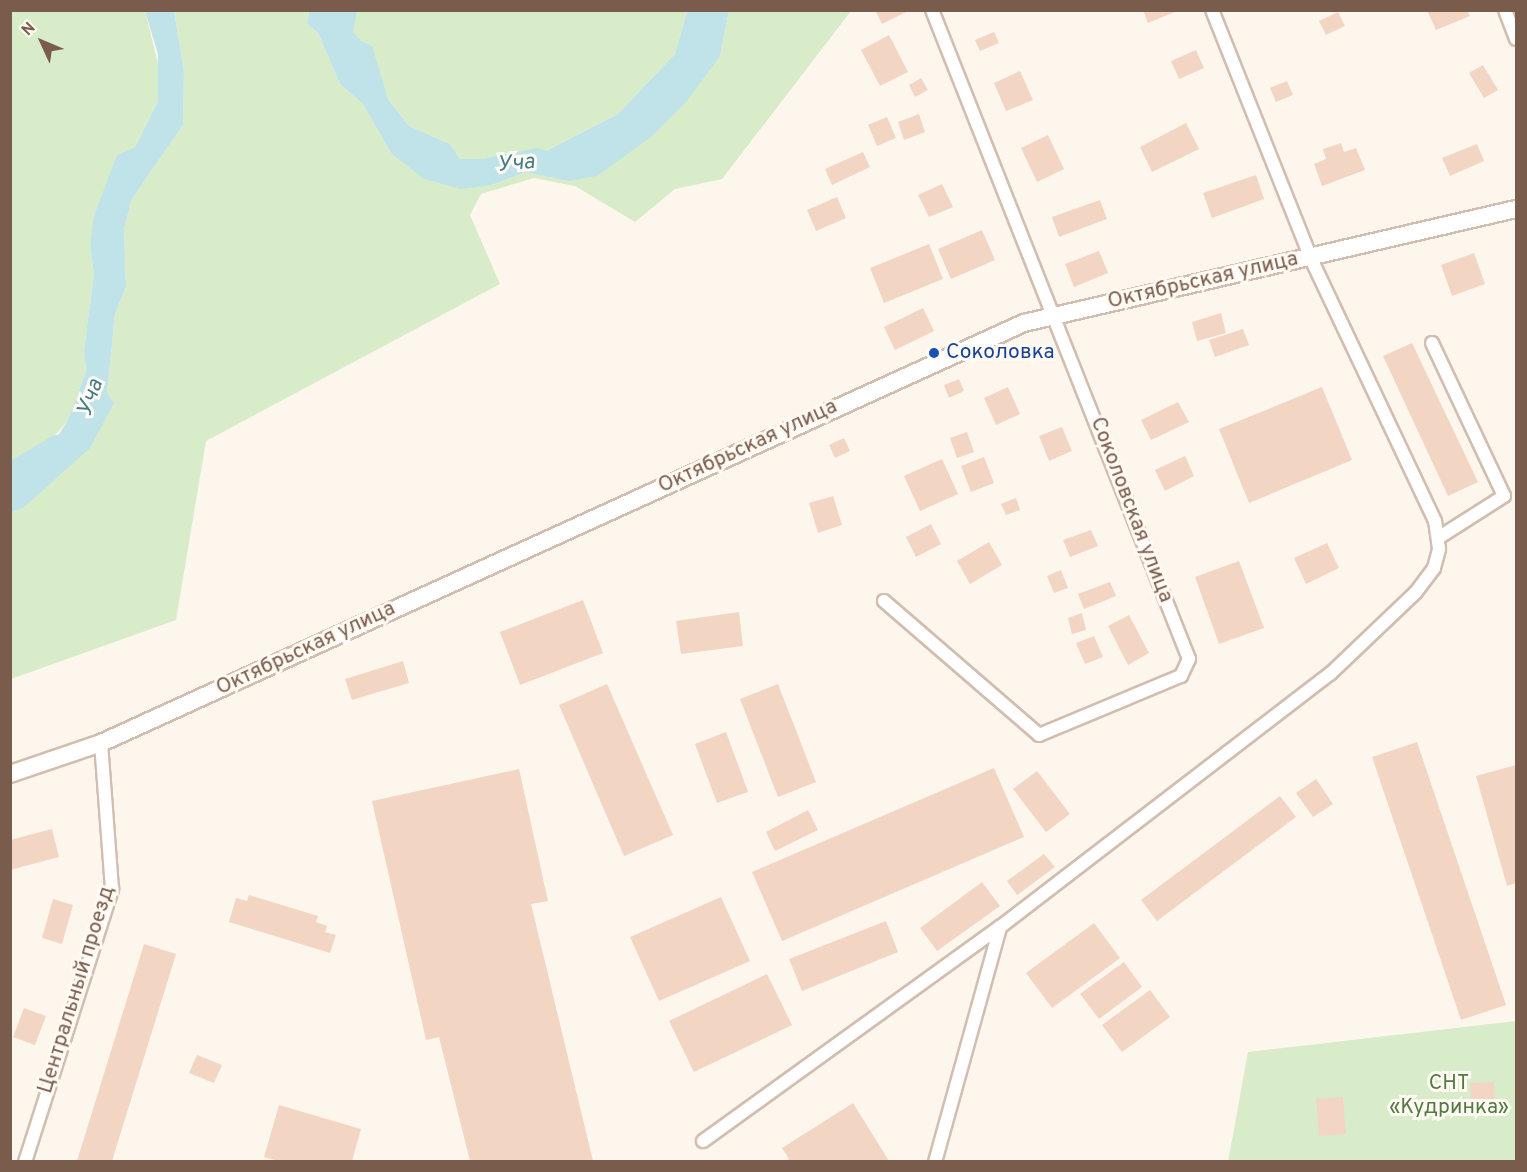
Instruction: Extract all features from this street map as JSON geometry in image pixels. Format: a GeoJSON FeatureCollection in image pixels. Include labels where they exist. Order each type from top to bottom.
{"type":"FeatureCollection","features":[{"type":"Feature","properties":{"kind":"street","name":"Соколовская улица"},"geometry":{"type":"LineString","coordinates":[[884,601],[1039,735],[1181,676],[1189,659],[1055,314],[932,10]]}},
{"type":"Feature","properties":{"kind":"street"},"geometry":{"type":"LineString","coordinates":[[703,1141],[1000,927],[1330,674],[1416,592],[1434,568],[1438,538],[1435,521],[1310,256],[1212,10]]}},
{"type":"Feature","properties":{"kind":"street"},"geometry":{"type":"LineString","coordinates":[[1504,10],[1516,39]]}},
{"type":"Feature","properties":{"kind":"street","name":"Октябрьская улица"},"geometry":{"type":"LineString","coordinates":[[10,774],[101,743],[1024,323],[1516,209]]}},
{"type":"Feature","properties":{"kind":"street"},"geometry":{"type":"LineString","coordinates":[[1432,343],[1504,496],[1438,538]]}},
{"type":"Feature","properties":{"kind":"street","name":"Центральный проезд"},"geometry":{"type":"LineString","coordinates":[[25,1161],[112,889],[101,743]]}},
{"type":"Feature","properties":{"kind":"street"},"geometry":{"type":"LineString","coordinates":[[935,1161],[1000,927]]}},
{"type":"Feature","properties":{"kind":"green space"},"geometry":{"type":"Polygon","coordinates":[[[11,11],[145,11],[161,76],[158,101],[135,147],[117,155],[90,246],[94,274],[84,350],[86,372],[67,422],[22,471],[11,471],[11,11]]]}},
{"type":"Feature","properties":{"kind":"green space"},"geometry":{"type":"Polygon","coordinates":[[[174,11],[309,11],[307,24],[318,33],[340,84],[363,104],[391,153],[492,185],[526,172],[542,172],[552,178],[720,56],[729,11],[851,11],[722,179],[675,189],[635,222],[575,186],[534,178],[481,194],[470,215],[500,284],[206,441],[176,620],[11,679],[10,512],[23,508],[107,394],[115,314],[126,287],[124,229],[132,199],[183,125],[184,72],[174,11]]]}},
{"type":"Feature","properties":{"kind":"green space"},"geometry":{"type":"Polygon","coordinates":[[[355,11],[687,11],[675,54],[618,114],[546,151],[482,159],[460,159],[450,144],[409,126],[388,99],[381,79],[353,32],[355,11]]]}},
{"type":"Feature","properties":{"kind":"green space","name":"СНТ «Кудринка»"},"geometry":{"type":"Polygon","coordinates":[[[1516,1021],[1516,1161],[1228,1162],[1248,1052],[1516,1021]]]}},
{"type":"Feature","properties":{"kind":"water"},"geometry":{"type":"Polygon","coordinates":[[[145,11],[174,11],[184,72],[183,125],[132,199],[124,229],[126,287],[115,314],[107,394],[114,403],[90,448],[23,508],[11,512],[11,471],[22,471],[55,440],[67,422],[86,372],[84,350],[94,274],[90,246],[94,216],[117,155],[135,147],[158,101],[158,54],[145,11]]]}},
{"type":"Feature","properties":{"kind":"water"},"geometry":{"type":"Polygon","coordinates":[[[309,11],[357,11],[353,32],[361,41],[372,46],[388,99],[409,126],[450,144],[460,159],[482,159],[537,148],[546,151],[618,114],[675,54],[687,11],[729,11],[720,56],[687,101],[651,137],[597,176],[569,181],[526,172],[492,185],[461,189],[424,179],[391,153],[363,104],[340,84],[318,33],[307,24],[309,11]]]}},
{"type":"Feature","properties":{"kind":"building"},"geometry":{"type":"Polygon","coordinates":[[[875,10],[910,10],[882,24],[875,10]]]}},
{"type":"Feature","properties":{"kind":"building"},"geometry":{"type":"Polygon","coordinates":[[[1143,10],[1177,10],[1177,11],[1148,23],[1143,10]]]}},
{"type":"Feature","properties":{"kind":"building"},"geometry":{"type":"Polygon","coordinates":[[[1427,10],[1467,10],[1470,16],[1436,30],[1427,10]]]}},
{"type":"Feature","properties":{"kind":"building"},"geometry":{"type":"Polygon","coordinates":[[[1338,12],[1345,26],[1326,35],[1319,21],[1338,12]]]}},
{"type":"Feature","properties":{"kind":"building"},"geometry":{"type":"Polygon","coordinates":[[[994,32],[999,43],[980,51],[975,40],[994,32]]]}},
{"type":"Feature","properties":{"kind":"building"},"geometry":{"type":"Polygon","coordinates":[[[889,35],[908,72],[880,86],[861,50],[889,35]]]}},
{"type":"Feature","properties":{"kind":"building"},"geometry":{"type":"Polygon","coordinates":[[[1196,50],[1204,68],[1179,79],[1171,61],[1196,50]]]}},
{"type":"Feature","properties":{"kind":"building"},"geometry":{"type":"Polygon","coordinates":[[[1483,65],[1498,90],[1484,98],[1469,73],[1483,65]]]}},
{"type":"Feature","properties":{"kind":"building"},"geometry":{"type":"Polygon","coordinates":[[[1020,71],[1033,100],[1006,111],[994,83],[1020,71]]]}},
{"type":"Feature","properties":{"kind":"building"},"geometry":{"type":"Polygon","coordinates":[[[921,78],[928,90],[915,97],[909,85],[921,78]]]}},
{"type":"Feature","properties":{"kind":"building"},"geometry":{"type":"Polygon","coordinates":[[[1287,81],[1293,95],[1276,102],[1270,88],[1287,81]]]}},
{"type":"Feature","properties":{"kind":"building"},"geometry":{"type":"Polygon","coordinates":[[[919,114],[925,132],[904,140],[898,122],[919,114]]]}},
{"type":"Feature","properties":{"kind":"building"},"geometry":{"type":"Polygon","coordinates":[[[887,117],[896,138],[877,146],[868,125],[887,117]]]}},
{"type":"Feature","properties":{"kind":"building"},"geometry":{"type":"Polygon","coordinates":[[[1186,123],[1199,149],[1152,172],[1140,147],[1186,123]]]}},
{"type":"Feature","properties":{"kind":"building"},"geometry":{"type":"Polygon","coordinates":[[[1048,135],[1064,169],[1037,182],[1021,148],[1048,135]]]}},
{"type":"Feature","properties":{"kind":"building"},"geometry":{"type":"Polygon","coordinates":[[[1341,143],[1344,152],[1356,148],[1365,170],[1322,186],[1314,164],[1326,159],[1323,149],[1341,143]]]}},
{"type":"Feature","properties":{"kind":"building"},"geometry":{"type":"Polygon","coordinates":[[[1477,144],[1484,161],[1450,176],[1442,158],[1477,144]]]}},
{"type":"Feature","properties":{"kind":"building"},"geometry":{"type":"Polygon","coordinates":[[[863,152],[870,167],[832,185],[825,169],[863,152]]]}},
{"type":"Feature","properties":{"kind":"building"},"geometry":{"type":"Polygon","coordinates":[[[1256,175],[1264,199],[1212,218],[1203,193],[1256,175]]]}},
{"type":"Feature","properties":{"kind":"building"},"geometry":{"type":"Polygon","coordinates":[[[942,184],[953,207],[929,217],[918,195],[942,184]]]}},
{"type":"Feature","properties":{"kind":"building"},"geometry":{"type":"Polygon","coordinates":[[[837,197],[846,218],[816,231],[807,210],[837,197]]]}},
{"type":"Feature","properties":{"kind":"building"},"geometry":{"type":"Polygon","coordinates":[[[1100,200],[1107,219],[1059,237],[1052,217],[1100,200]]]}},
{"type":"Feature","properties":{"kind":"building"},"geometry":{"type":"Polygon","coordinates":[[[982,230],[995,260],[951,279],[938,249],[982,230]]]}},
{"type":"Feature","properties":{"kind":"building"},"geometry":{"type":"Polygon","coordinates":[[[929,244],[943,279],[884,303],[870,268],[929,244]]]}},
{"type":"Feature","properties":{"kind":"building"},"geometry":{"type":"Polygon","coordinates":[[[1099,251],[1108,273],[1074,287],[1065,264],[1099,251]]]}},
{"type":"Feature","properties":{"kind":"building"},"geometry":{"type":"Polygon","coordinates":[[[1474,253],[1485,284],[1452,296],[1441,265],[1474,253]]]}},
{"type":"Feature","properties":{"kind":"building"},"geometry":{"type":"Polygon","coordinates":[[[923,308],[934,331],[895,350],[884,327],[923,308]]]}},
{"type":"Feature","properties":{"kind":"building"},"geometry":{"type":"Polygon","coordinates":[[[1221,313],[1226,333],[1197,341],[1192,322],[1221,313]]]}},
{"type":"Feature","properties":{"kind":"building"},"geometry":{"type":"Polygon","coordinates":[[[1243,329],[1249,345],[1215,357],[1209,340],[1243,329]]]}},
{"type":"Feature","properties":{"kind":"building"},"geometry":{"type":"Polygon","coordinates":[[[1412,343],[1478,482],[1448,496],[1383,356],[1412,343]]]}},
{"type":"Feature","properties":{"kind":"building"},"geometry":{"type":"Polygon","coordinates":[[[959,379],[964,391],[949,398],[944,385],[959,379]]]}},
{"type":"Feature","properties":{"kind":"building"},"geometry":{"type":"Polygon","coordinates":[[[1008,387],[1020,414],[996,425],[984,398],[1008,387]]]}},
{"type":"Feature","properties":{"kind":"building"},"geometry":{"type":"Polygon","coordinates":[[[1322,387],[1352,460],[1249,503],[1219,429],[1322,387]]]}},
{"type":"Feature","properties":{"kind":"building"},"geometry":{"type":"Polygon","coordinates":[[[1178,402],[1189,422],[1151,440],[1141,420],[1178,402]]]}},
{"type":"Feature","properties":{"kind":"building"},"geometry":{"type":"Polygon","coordinates":[[[1062,427],[1072,451],[1049,461],[1039,436],[1062,427]]]}},
{"type":"Feature","properties":{"kind":"building"},"geometry":{"type":"Polygon","coordinates":[[[967,432],[974,452],[957,458],[950,438],[967,432]]]}},
{"type":"Feature","properties":{"kind":"building"},"geometry":{"type":"Polygon","coordinates":[[[844,438],[850,451],[835,458],[829,445],[844,438]]]}},
{"type":"Feature","properties":{"kind":"building"},"geometry":{"type":"Polygon","coordinates":[[[1185,456],[1194,476],[1165,491],[1155,470],[1185,456]]]}},
{"type":"Feature","properties":{"kind":"building"},"geometry":{"type":"Polygon","coordinates":[[[984,457],[994,483],[971,492],[961,466],[984,457]]]}},
{"type":"Feature","properties":{"kind":"building"},"geometry":{"type":"Polygon","coordinates":[[[942,459],[958,494],[920,511],[904,476],[942,459]]]}},
{"type":"Feature","properties":{"kind":"building"},"geometry":{"type":"Polygon","coordinates":[[[833,496],[842,525],[818,533],[809,503],[833,496]]]}},
{"type":"Feature","properties":{"kind":"building"},"geometry":{"type":"Polygon","coordinates":[[[1016,498],[1020,510],[1006,515],[1001,504],[1016,498]]]}},
{"type":"Feature","properties":{"kind":"building"},"geometry":{"type":"Polygon","coordinates":[[[931,524],[941,544],[916,557],[906,537],[931,524]]]}},
{"type":"Feature","properties":{"kind":"building"},"geometry":{"type":"Polygon","coordinates":[[[1091,530],[1098,546],[1070,557],[1063,540],[1091,530]]]}},
{"type":"Feature","properties":{"kind":"building"},"geometry":{"type":"Polygon","coordinates":[[[989,542],[1002,565],[970,584],[957,561],[989,542]]]}},
{"type":"Feature","properties":{"kind":"building"},"geometry":{"type":"Polygon","coordinates":[[[1327,543],[1339,568],[1306,584],[1294,558],[1327,543]]]}},
{"type":"Feature","properties":{"kind":"building"},"geometry":{"type":"Polygon","coordinates":[[[1239,561],[1264,628],[1219,644],[1195,577],[1239,561]]]}},
{"type":"Feature","properties":{"kind":"building"},"geometry":{"type":"Polygon","coordinates":[[[1061,570],[1068,588],[1054,593],[1047,576],[1061,570]]]}},
{"type":"Feature","properties":{"kind":"building"},"geometry":{"type":"Polygon","coordinates":[[[1110,582],[1116,596],[1084,609],[1078,594],[1110,582]]]}},
{"type":"Feature","properties":{"kind":"building"},"geometry":{"type":"Polygon","coordinates":[[[583,600],[603,653],[520,685],[500,632],[583,600]]]}},
{"type":"Feature","properties":{"kind":"building"},"geometry":{"type":"Polygon","coordinates":[[[739,612],[743,646],[681,654],[676,621],[739,612]]]}},
{"type":"Feature","properties":{"kind":"building"},"geometry":{"type":"Polygon","coordinates":[[[1082,613],[1086,630],[1072,634],[1068,618],[1082,613]]]}},
{"type":"Feature","properties":{"kind":"building"},"geometry":{"type":"Polygon","coordinates":[[[1129,615],[1149,653],[1128,665],[1108,626],[1129,615]]]}},
{"type":"Feature","properties":{"kind":"building"},"geometry":{"type":"Polygon","coordinates":[[[1094,636],[1103,657],[1085,664],[1076,643],[1094,636]]]}},
{"type":"Feature","properties":{"kind":"building"},"geometry":{"type":"Polygon","coordinates":[[[403,661],[409,683],[352,700],[345,679],[403,661]]]}},
{"type":"Feature","properties":{"kind":"building"},"geometry":{"type":"Polygon","coordinates":[[[607,684],[673,835],[624,856],[559,705],[607,684]]]}},
{"type":"Feature","properties":{"kind":"building"},"geometry":{"type":"Polygon","coordinates":[[[778,684],[816,782],[778,797],[740,699],[778,684]]]}},
{"type":"Feature","properties":{"kind":"building"},"geometry":{"type":"Polygon","coordinates":[[[726,732],[748,792],[717,803],[695,744],[726,732]]]}},
{"type":"Feature","properties":{"kind":"building"},"geometry":{"type":"Polygon","coordinates":[[[1417,742],[1506,1005],[1461,1020],[1372,757],[1417,742]]]}},
{"type":"Feature","properties":{"kind":"building"},"geometry":{"type":"Polygon","coordinates":[[[1516,765],[1516,883],[1507,886],[1476,776],[1516,765]]]}},
{"type":"Feature","properties":{"kind":"building"},"geometry":{"type":"Polygon","coordinates":[[[994,768],[1024,837],[782,941],[752,872],[994,768]]]}},
{"type":"Feature","properties":{"kind":"building"},"geometry":{"type":"Polygon","coordinates":[[[519,769],[548,901],[531,904],[593,1161],[470,1161],[439,1037],[426,1040],[372,801],[519,769]]]}},
{"type":"Feature","properties":{"kind":"building"},"geometry":{"type":"Polygon","coordinates":[[[1037,771],[1070,814],[1046,832],[1013,789],[1037,771]]]}},
{"type":"Feature","properties":{"kind":"building"},"geometry":{"type":"Polygon","coordinates":[[[1316,779],[1333,804],[1313,817],[1296,793],[1316,779]]]}},
{"type":"Feature","properties":{"kind":"building"},"geometry":{"type":"Polygon","coordinates":[[[1280,796],[1296,817],[1157,921],[1141,900],[1280,796]]]}},
{"type":"Feature","properties":{"kind":"building"},"geometry":{"type":"Polygon","coordinates":[[[808,810],[818,830],[775,851],[766,832],[808,810]]]}},
{"type":"Feature","properties":{"kind":"building"},"geometry":{"type":"Polygon","coordinates":[[[52,829],[59,857],[10,870],[10,840],[52,829]]]}},
{"type":"Feature","properties":{"kind":"building"},"geometry":{"type":"Polygon","coordinates":[[[1044,854],[1055,867],[1017,895],[1007,881],[1044,854]]]}},
{"type":"Feature","properties":{"kind":"building"},"geometry":{"type":"Polygon","coordinates":[[[982,882],[1000,906],[937,951],[920,928],[982,882]]]}},
{"type":"Feature","properties":{"kind":"building"},"geometry":{"type":"Polygon","coordinates":[[[249,895],[318,916],[316,922],[327,926],[325,932],[336,935],[330,953],[229,922],[236,898],[247,901],[249,895]]]}},
{"type":"Feature","properties":{"kind":"building"},"geometry":{"type":"Polygon","coordinates":[[[721,897],[750,961],[659,1001],[630,937],[721,897]]]}},
{"type":"Feature","properties":{"kind":"building"},"geometry":{"type":"Polygon","coordinates":[[[53,899],[73,905],[62,944],[42,938],[53,899]]]}},
{"type":"Feature","properties":{"kind":"building"},"geometry":{"type":"Polygon","coordinates":[[[886,921],[898,952],[802,991],[789,959],[886,921]]]}},
{"type":"Feature","properties":{"kind":"building"},"geometry":{"type":"Polygon","coordinates":[[[1094,923],[1120,958],[1052,1008],[1026,973],[1094,923]]]}},
{"type":"Feature","properties":{"kind":"building"},"geometry":{"type":"Polygon","coordinates":[[[144,944],[176,954],[112,1161],[77,1161],[144,944]]]}},
{"type":"Feature","properties":{"kind":"building"},"geometry":{"type":"Polygon","coordinates":[[[1124,962],[1142,987],[1099,1019],[1080,994],[1124,962]]]}},
{"type":"Feature","properties":{"kind":"building"},"geometry":{"type":"Polygon","coordinates":[[[767,974],[792,1025],[694,1072],[669,1021],[767,974]]]}},
{"type":"Feature","properties":{"kind":"building"},"geometry":{"type":"Polygon","coordinates":[[[1150,990],[1170,1017],[1122,1052],[1102,1025],[1150,990]]]}},
{"type":"Feature","properties":{"kind":"building"},"geometry":{"type":"Polygon","coordinates":[[[24,1008],[46,1016],[35,1045],[13,1037],[24,1008]]]}},
{"type":"Feature","properties":{"kind":"building"},"geometry":{"type":"Polygon","coordinates":[[[197,1055],[222,1065],[214,1083],[189,1073],[197,1055]]]}},
{"type":"Feature","properties":{"kind":"building"},"geometry":{"type":"Polygon","coordinates":[[[1494,1082],[1495,1109],[1472,1111],[1470,1083],[1494,1082]]]}},
{"type":"Feature","properties":{"kind":"building"},"geometry":{"type":"Polygon","coordinates":[[[1343,1097],[1346,1134],[1319,1136],[1316,1099],[1343,1097]]]}},
{"type":"Feature","properties":{"kind":"building"},"geometry":{"type":"Polygon","coordinates":[[[853,1103],[889,1161],[786,1161],[789,1159],[782,1148],[853,1103]]]}},
{"type":"Feature","properties":{"kind":"building"},"geometry":{"type":"Polygon","coordinates":[[[279,1105],[361,1129],[352,1161],[278,1161],[264,1157],[279,1105]]]}},
{"type":"Feature","properties":{"kind":"waterway","name":"Уча"},"geometry":{"type":"LineString","coordinates":[[10,477],[58,449]]}},
{"type":"Feature","properties":{"kind":"place","name":"Соколовка"},"geometry":{"type":"Point","coordinates":[934,353]}}]}
